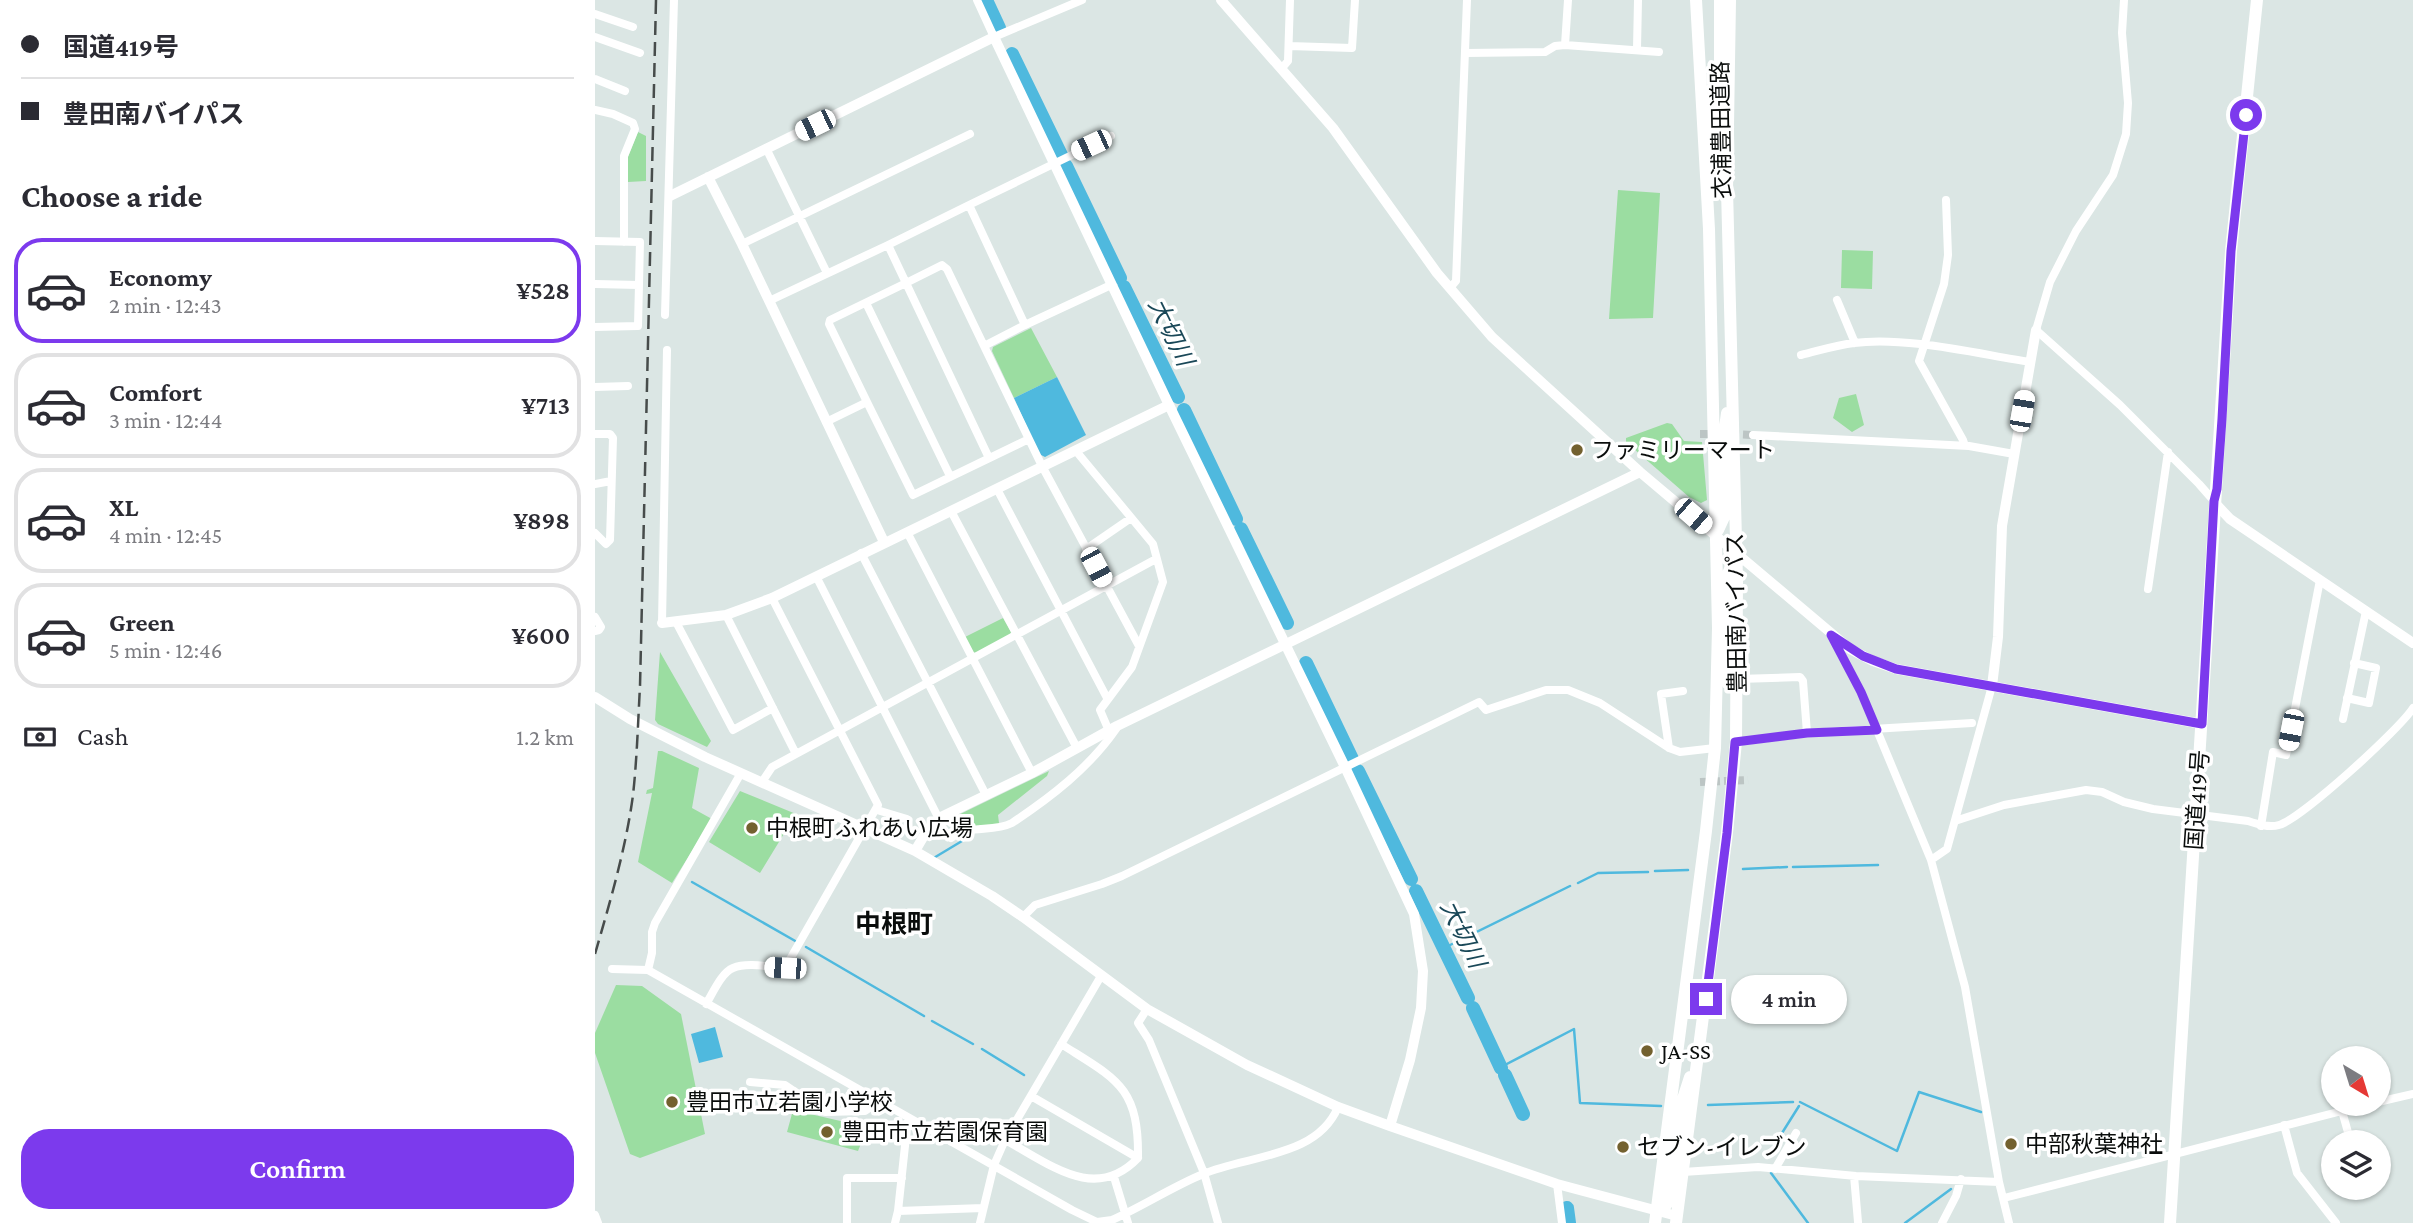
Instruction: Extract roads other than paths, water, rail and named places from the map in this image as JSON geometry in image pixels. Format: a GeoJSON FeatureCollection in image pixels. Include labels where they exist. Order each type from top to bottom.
{"type":"FeatureCollection","features":[{"type":"Feature","properties":{"kind":"highway","name":"豊田南バイパス"},"geometry":{"type":"LineString","coordinates":[[1656,1217],[1706,831],[1717,702],[1712,532],[1709,229],[1696,0]]}},
{"type":"Feature","properties":{"kind":"highway","name":"衣浦豊田道路"},"geometry":{"type":"LineString","coordinates":[[1714,0],[1722,210],[1730,260]]}},
{"type":"Feature","properties":{"kind":"highway","name":"衣浦豊田道路"},"geometry":{"type":"LineString","coordinates":[[1709,229],[1713,190],[1716,37],[1720,0]]}},
{"type":"Feature","properties":{"kind":"highway","name":"豊田南バイパス"},"geometry":{"type":"LineString","coordinates":[[1677,1220],[1727,833],[1738,679],[1739,559],[1727,189],[1730,0]]}},
{"type":"Feature","properties":{"kind":"highway","name":"国道419号"},"geometry":{"type":"LineString","coordinates":[[2170,1223],[2231,251],[2257,0]]}},
{"type":"Feature","properties":{"kind":"highway"},"geometry":{"type":"LineString","coordinates":[[1712,532],[1722,525],[1724,517],[1723,442],[1732,389]]}},
{"type":"Feature","properties":{"kind":"highway"},"geometry":{"type":"LineString","coordinates":[[1717,702],[1728,651],[1727,576],[1739,559]]}},
{"type":"Feature","properties":{"kind":"highway"},"geometry":{"type":"LineString","coordinates":[[1656,1217],[1668,1202],[1682,1101],[1699,1052]]}},
{"type":"Feature","properties":{"kind":"street"},"geometry":{"type":"LineString","coordinates":[[665,314],[674,0]]}},
{"type":"Feature","properties":{"kind":"street"},"geometry":{"type":"LineString","coordinates":[[977,0],[1414,914],[1423,971],[1416,1035],[1390,1126]]}},
{"type":"Feature","properties":{"kind":"street"},"geometry":{"type":"LineString","coordinates":[[670,196],[994,37],[1082,0]]}},
{"type":"Feature","properties":{"kind":"street"},"geometry":{"type":"LineString","coordinates":[[1221,0],[1333,128],[1450,288],[1492,337],[1640,472],[1831,635],[1857,653],[1882,665],[2202,724]]}},
{"type":"Feature","properties":{"kind":"street"},"geometry":{"type":"LineString","coordinates":[[1282,68],[1288,61],[1290,0]]}},
{"type":"Feature","properties":{"kind":"street"},"geometry":{"type":"LineString","coordinates":[[1289,46],[1352,48],[1355,0]]}},
{"type":"Feature","properties":{"kind":"street"},"geometry":{"type":"LineString","coordinates":[[1450,288],[1456,281],[1467,0]]}},
{"type":"Feature","properties":{"kind":"street"},"geometry":{"type":"LineString","coordinates":[[1565,45],[1567,0]]}},
{"type":"Feature","properties":{"kind":"street"},"geometry":{"type":"LineString","coordinates":[[1637,49],[1638,0]]}},
{"type":"Feature","properties":{"kind":"street"},"geometry":{"type":"LineString","coordinates":[[1931,860],[1947,849],[1992,686],[1998,637],[2002,526],[2036,330],[2050,282],[2076,231],[2113,175],[2126,134],[2128,103],[2122,33],[2124,0]]}},
{"type":"Feature","properties":{"kind":"street"},"geometry":{"type":"LineString","coordinates":[[595,15],[633,27]]}},
{"type":"Feature","properties":{"kind":"street"},"geometry":{"type":"LineString","coordinates":[[595,37],[640,53]]}},
{"type":"Feature","properties":{"kind":"street"},"geometry":{"type":"LineString","coordinates":[[1466,53],[1545,52],[1555,46],[1565,45],[1658,52]]}},
{"type":"Feature","properties":{"kind":"street"},"geometry":{"type":"LineString","coordinates":[[595,79],[625,91]]}},
{"type":"Feature","properties":{"kind":"street"},"geometry":{"type":"LineString","coordinates":[[595,110],[633,123],[635,129],[624,156],[624,242]]}},
{"type":"Feature","properties":{"kind":"street"},"geometry":{"type":"LineString","coordinates":[[742,243],[970,134]]}},
{"type":"Feature","properties":{"kind":"street"},"geometry":{"type":"LineString","coordinates":[[769,301],[1111,135]]}},
{"type":"Feature","properties":{"kind":"street"},"geometry":{"type":"LineString","coordinates":[[766,148],[827,273]]}},
{"type":"Feature","properties":{"kind":"street"},"geometry":{"type":"LineString","coordinates":[[708,177],[884,542]]}},
{"type":"Feature","properties":{"kind":"street"},"geometry":{"type":"LineString","coordinates":[[1945,200],[1948,255],[1944,284],[1919,360],[1965,446]]}},
{"type":"Feature","properties":{"kind":"street"},"geometry":{"type":"LineString","coordinates":[[968,205],[1025,326]]}},
{"type":"Feature","properties":{"kind":"street"},"geometry":{"type":"LineString","coordinates":[[595,242],[640,242],[638,326],[595,327]]}},
{"type":"Feature","properties":{"kind":"street"},"geometry":{"type":"LineString","coordinates":[[888,245],[989,458]]}},
{"type":"Feature","properties":{"kind":"street"},"geometry":{"type":"LineString","coordinates":[[1029,439],[913,495],[829,324],[830,320],[942,265],[947,269],[984,346],[1029,439],[1042,466],[1139,646]]}},
{"type":"Feature","properties":{"kind":"street"},"geometry":{"type":"LineString","coordinates":[[595,285],[639,285]]}},
{"type":"Feature","properties":{"kind":"street"},"geometry":{"type":"LineString","coordinates":[[984,346],[1111,285]]}},
{"type":"Feature","properties":{"kind":"street"},"geometry":{"type":"LineString","coordinates":[[1837,300],[1855,343]]}},
{"type":"Feature","properties":{"kind":"street"},"geometry":{"type":"LineString","coordinates":[[866,303],[950,476]]}},
{"type":"Feature","properties":{"kind":"street"},"geometry":{"type":"LineString","coordinates":[[2036,330],[2168,452],[2230,519],[2413,643]]}},
{"type":"Feature","properties":{"kind":"street"},"geometry":{"type":"LineString","coordinates":[[1801,355],[1855,343],[1923,345],[2031,362]]}},
{"type":"Feature","properties":{"kind":"street"},"geometry":{"type":"LineString","coordinates":[[667,349],[662,623],[726,615],[772,598],[1169,405]]}},
{"type":"Feature","properties":{"kind":"street"},"geometry":{"type":"LineString","coordinates":[[595,387],[628,386]]}},
{"type":"Feature","properties":{"kind":"street"},"geometry":{"type":"LineString","coordinates":[[826,422],[867,402]]}},
{"type":"Feature","properties":{"kind":"street"},"geometry":{"type":"LineString","coordinates":[[595,434],[610,434],[613,438],[610,540],[606,544],[595,533]]}},
{"type":"Feature","properties":{"kind":"street"},"geometry":{"type":"LineString","coordinates":[[1753,435],[1965,446],[2014,454]]}},
{"type":"Feature","properties":{"kind":"street"},"geometry":{"type":"LineString","coordinates":[[1076,451],[1153,544],[1163,582],[1132,667],[1100,710],[1113,729]]}},
{"type":"Feature","properties":{"kind":"street"},"geometry":{"type":"LineString","coordinates":[[2148,589],[2168,452]]}},
{"type":"Feature","properties":{"kind":"street"},"geometry":{"type":"LineString","coordinates":[[915,851],[925,834],[941,817],[1285,644],[1640,472]]}},
{"type":"Feature","properties":{"kind":"street"},"geometry":{"type":"LineString","coordinates":[[595,484],[611,481]]}},
{"type":"Feature","properties":{"kind":"street"},"geometry":{"type":"LineString","coordinates":[[997,489],[1107,698]]}},
{"type":"Feature","properties":{"kind":"street"},"geometry":{"type":"LineString","coordinates":[[951,511],[1077,748]]}},
{"type":"Feature","properties":{"kind":"street"},"geometry":{"type":"LineString","coordinates":[[1086,549],[1131,518]]}},
{"type":"Feature","properties":{"kind":"street"},"geometry":{"type":"LineString","coordinates":[[907,532],[1032,772]]}},
{"type":"Feature","properties":{"kind":"street"},"geometry":{"type":"LineString","coordinates":[[861,553],[986,795]]}},
{"type":"Feature","properties":{"kind":"street"},"geometry":{"type":"LineString","coordinates":[[762,782],[772,767],[1156,559]]}},
{"type":"Feature","properties":{"kind":"street"},"geometry":{"type":"LineString","coordinates":[[816,576],[937,815],[941,817]]}},
{"type":"Feature","properties":{"kind":"street"},"geometry":{"type":"LineString","coordinates":[[2261,826],[2273,752],[2286,755],[2320,580]]}},
{"type":"Feature","properties":{"kind":"street"},"geometry":{"type":"LineString","coordinates":[[706,1004],[725,975],[733,968],[785,968],[878,805],[772,598]]}},
{"type":"Feature","properties":{"kind":"street"},"geometry":{"type":"LineString","coordinates":[[2343,719],[2366,611]]}},
{"type":"Feature","properties":{"kind":"street"},"geometry":{"type":"LineString","coordinates":[[726,615],[796,754]]}},
{"type":"Feature","properties":{"kind":"street"},"geometry":{"type":"LineString","coordinates":[[595,617],[601,627],[597,631]]}},
{"type":"Feature","properties":{"kind":"street"},"geometry":{"type":"LineString","coordinates":[[676,622],[733,730],[773,708]]}},
{"type":"Feature","properties":{"kind":"street"},"geometry":{"type":"LineString","coordinates":[[1831,635],[1861,692],[1931,860],[1965,987],[1999,1182],[2010,1223]]}},
{"type":"Feature","properties":{"kind":"street"},"geometry":{"type":"LineString","coordinates":[[2347,698],[2369,703],[2376,668],[2354,663]]}},
{"type":"Feature","properties":{"kind":"street"},"geometry":{"type":"LineString","coordinates":[[1738,679],[1800,677],[1803,681],[1807,733]]}},
{"type":"Feature","properties":{"kind":"street"},"geometry":{"type":"LineString","coordinates":[[1023,917],[1035,905],[1122,876],[1479,702],[1486,710],[1556,689],[1569,690],[1600,702],[1669,748],[1681,752],[1715,748]]}},
{"type":"Feature","properties":{"kind":"street"},"geometry":{"type":"LineString","coordinates":[[1669,748],[1661,694],[1683,691]]}},
{"type":"Feature","properties":{"kind":"street"},"geometry":{"type":"LineString","coordinates":[[595,697],[630,719],[741,773],[915,851],[1023,917],[1147,1009],[1247,1065],[1338,1107],[1390,1126],[1656,1217],[1677,1220]]}},
{"type":"Feature","properties":{"kind":"street"},"geometry":{"type":"LineString","coordinates":[[1955,821],[2004,805],[2086,790],[2102,792],[2124,802],[2153,809],[2248,821],[2261,826],[2279,825],[2300,813],[2382,743],[2404,722],[2413,708]]}},
{"type":"Feature","properties":{"kind":"street"},"geometry":{"type":"LineString","coordinates":[[1735,742],[1807,733],[1972,723]]}},
{"type":"Feature","properties":{"kind":"street"},"geometry":{"type":"LineString","coordinates":[[951,838],[960,831],[1002,828],[1012,823],[1075,776],[1103,747],[1113,729]]}},
{"type":"Feature","properties":{"kind":"street"},"geometry":{"type":"LineString","coordinates":[[648,970],[655,923],[741,773]]}},
{"type":"Feature","properties":{"kind":"street"},"geometry":{"type":"LineString","coordinates":[[877,810],[907,820]]}},
{"type":"Feature","properties":{"kind":"street"},"geometry":{"type":"LineString","coordinates":[[611,969],[648,970],[1097,1222],[1112,1220],[1204,1173],[1306,1142],[1332,1121],[1338,1107]]}},
{"type":"Feature","properties":{"kind":"street"},"geometry":{"type":"LineString","coordinates":[[980,1223],[994,1165],[1005,1140],[1101,976]]}},
{"type":"Feature","properties":{"kind":"street"},"geometry":{"type":"LineString","coordinates":[[1147,1009],[1138,1023],[1149,1040],[1204,1173],[1217,1222]]}},
{"type":"Feature","properties":{"kind":"street"},"geometry":{"type":"LineString","coordinates":[[1061,1044],[1115,1077],[1124,1088],[1133,1108],[1138,1157]]}},
{"type":"Feature","properties":{"kind":"street"},"geometry":{"type":"LineString","coordinates":[[750,1082],[785,1085],[825,1112],[865,1111],[876,1099]]}},
{"type":"Feature","properties":{"kind":"street"},"geometry":{"type":"LineString","coordinates":[[2391,1099],[2413,1094]]}},
{"type":"Feature","properties":{"kind":"street"},"geometry":{"type":"LineString","coordinates":[[1031,1096],[1138,1157]]}},
{"type":"Feature","properties":{"kind":"street"},"geometry":{"type":"LineString","coordinates":[[2004,1198],[2321,1116]]}},
{"type":"Feature","properties":{"kind":"street"},"geometry":{"type":"LineString","coordinates":[[895,1223],[908,1118]]}},
{"type":"Feature","properties":{"kind":"street"},"geometry":{"type":"LineString","coordinates":[[2284,1125],[2297,1173],[2336,1223]]}},
{"type":"Feature","properties":{"kind":"street"},"geometry":{"type":"LineString","coordinates":[[1776,1169],[1796,1133]]}},
{"type":"Feature","properties":{"kind":"street"},"geometry":{"type":"LineString","coordinates":[[1005,1140],[1087,1180],[1114,1177],[1138,1157]]}},
{"type":"Feature","properties":{"kind":"street"},"geometry":{"type":"LineString","coordinates":[[1683,1172],[1747,1167],[1854,1176],[1999,1182]]}},
{"type":"Feature","properties":{"kind":"street"},"geometry":{"type":"LineString","coordinates":[[1854,1176],[1858,1222]]}},
{"type":"Feature","properties":{"kind":"street"},"geometry":{"type":"LineString","coordinates":[[1114,1177],[1128,1223]]}},
{"type":"Feature","properties":{"kind":"street"},"geometry":{"type":"LineString","coordinates":[[848,1223],[847,1178],[902,1178]]}},
{"type":"Feature","properties":{"kind":"street"},"geometry":{"type":"LineString","coordinates":[[1942,1223],[1956,1196],[1961,1179]]}},
{"type":"Feature","properties":{"kind":"street"},"geometry":{"type":"LineString","coordinates":[[1557,1184],[1562,1223]]}},
{"type":"Feature","properties":{"kind":"street"},"geometry":{"type":"LineString","coordinates":[[898,1212],[983,1208]]}},
{"type":"Feature","properties":{"kind":"street"},"geometry":{"type":"LineString","coordinates":[[595,1215],[598,1223]]}},
{"type":"Feature","properties":{"kind":"water"},"geometry":{"type":"Polygon","coordinates":[[[1057,377],[1086,435],[1045,457],[1039,454],[1014,398],[1057,377]]]}},
{"type":"Feature","properties":{"kind":"water"},"geometry":{"type":"Polygon","coordinates":[[[715,1027],[723,1057],[699,1063],[691,1034],[715,1027]]]}},
{"type":"Feature","properties":{"kind":"waterway","name":"大切川"},"geometry":{"type":"LineString","coordinates":[[986,0],[999,28]]}},
{"type":"Feature","properties":{"kind":"waterway","name":"大切川"},"geometry":{"type":"LineString","coordinates":[[1012,54],[1062,157]]}},
{"type":"Feature","properties":{"kind":"waterway","name":"大切川"},"geometry":{"type":"LineString","coordinates":[[1066,166],[1120,278]]}},
{"type":"Feature","properties":{"kind":"waterway","name":"大切川"},"geometry":{"type":"LineString","coordinates":[[1124,287],[1178,397]]}},
{"type":"Feature","properties":{"kind":"waterway","name":"大切川"},"geometry":{"type":"LineString","coordinates":[[1184,410],[1236,519]]}},
{"type":"Feature","properties":{"kind":"waterway","name":"大切川"},"geometry":{"type":"LineString","coordinates":[[1241,529],[1287,623]]}},
{"type":"Feature","properties":{"kind":"waterway","name":"大切川"},"geometry":{"type":"LineString","coordinates":[[1306,663],[1352,759]]}},
{"type":"Feature","properties":{"kind":"waterway","name":"大切川"},"geometry":{"type":"LineString","coordinates":[[1358,771],[1411,879]]}},
{"type":"Feature","properties":{"kind":"waterway"},"geometry":{"type":"LineString","coordinates":[[932,859],[972,835]]}},
{"type":"Feature","properties":{"kind":"waterway"},"geometry":{"type":"LineString","coordinates":[[1793,867],[1878,865]]}},
{"type":"Feature","properties":{"kind":"waterway"},"geometry":{"type":"LineString","coordinates":[[1743,869],[1787,867]]}},
{"type":"Feature","properties":{"kind":"waterway"},"geometry":{"type":"LineString","coordinates":[[1655,871],[1688,870]]}},
{"type":"Feature","properties":{"kind":"waterway"},"geometry":{"type":"LineString","coordinates":[[1578,883],[1598,873],[1648,872]]}},
{"type":"Feature","properties":{"kind":"waterway"},"geometry":{"type":"LineString","coordinates":[[692,882],[797,942]]}},
{"type":"Feature","properties":{"kind":"waterway"},"geometry":{"type":"LineString","coordinates":[[1444,948],[1570,886]]}},
{"type":"Feature","properties":{"kind":"waterway","name":"大切川"},"geometry":{"type":"LineString","coordinates":[[1416,891],[1468,998]]}},
{"type":"Feature","properties":{"kind":"waterway"},"geometry":{"type":"LineString","coordinates":[[806,947],[924,1016]]}},
{"type":"Feature","properties":{"kind":"waterway","name":"大切川"},"geometry":{"type":"LineString","coordinates":[[1473,1008],[1501,1068]]}},
{"type":"Feature","properties":{"kind":"waterway"},"geometry":{"type":"LineString","coordinates":[[932,1021],[973,1044]]}},
{"type":"Feature","properties":{"kind":"waterway"},"geometry":{"type":"LineString","coordinates":[[1501,1067],[1574,1029],[1580,1103],[1661,1106]]}},
{"type":"Feature","properties":{"kind":"waterway"},"geometry":{"type":"LineString","coordinates":[[982,1049],[1024,1075]]}},
{"type":"Feature","properties":{"kind":"waterway","name":"大切川"},"geometry":{"type":"LineString","coordinates":[[1505,1075],[1523,1114]]}},
{"type":"Feature","properties":{"kind":"waterway"},"geometry":{"type":"LineString","coordinates":[[1800,1102],[1897,1151],[1919,1092],[1981,1112]]}},
{"type":"Feature","properties":{"kind":"waterway"},"geometry":{"type":"LineString","coordinates":[[1708,1105],[1793,1102]]}},
{"type":"Feature","properties":{"kind":"waterway"},"geometry":{"type":"LineString","coordinates":[[1767,1157],[1799,1106]]}},
{"type":"Feature","properties":{"kind":"waterway"},"geometry":{"type":"LineString","coordinates":[[1771,1173],[1808,1223]]}},
{"type":"Feature","properties":{"kind":"waterway"},"geometry":{"type":"LineString","coordinates":[[1905,1223],[1951,1189]]}},
{"type":"Feature","properties":{"kind":"waterway","name":"大切川"},"geometry":{"type":"LineString","coordinates":[[1567,1208],[1569,1223]]}},
{"type":"Feature","properties":{"kind":"tunnel"},"geometry":{"type":"LineString","coordinates":[[1700,434],[1718,434]]}},
{"type":"Feature","properties":{"kind":"tunnel"},"geometry":{"type":"LineString","coordinates":[[1731,434],[1753,435]]}},
{"type":"Feature","properties":{"kind":"tunnel"},"geometry":{"type":"LineString","coordinates":[[1700,782],[1748,780]]}},
{"type":"Feature","properties":{"kind":"railway"},"geometry":{"type":"LineString","coordinates":[[595,954],[626,835],[636,754],[640,686],[656,0]]}},
{"type":"Feature","properties":{"kind":"place","name":"ファミリーマート"},"geometry":{"type":"Point","coordinates":[1577,450]}},
{"type":"Feature","properties":{"kind":"place","name":"中根町ふれあい広場"},"geometry":{"type":"Point","coordinates":[752,828]}},
{"type":"Feature","properties":{"kind":"place","name":"JA-SS"},"geometry":{"type":"Point","coordinates":[1647,1051]}},
{"type":"Feature","properties":{"kind":"place","name":"豊田市立若園小学校"},"geometry":{"type":"Point","coordinates":[672,1102]}},
{"type":"Feature","properties":{"kind":"place","name":"豊田市立若園保育園"},"geometry":{"type":"Point","coordinates":[827,1132]}},
{"type":"Feature","properties":{"kind":"place","name":"中部秋葉神社"},"geometry":{"type":"Point","coordinates":[2011,1144]}},
{"type":"Feature","properties":{"kind":"place","name":"セブン-イレブン"},"geometry":{"type":"Point","coordinates":[1623,1147]}},
{"type":"Feature","properties":{"kind":"district","name":"中根町"},"geometry":{"type":"Point","coordinates":[894,924]}}]}
